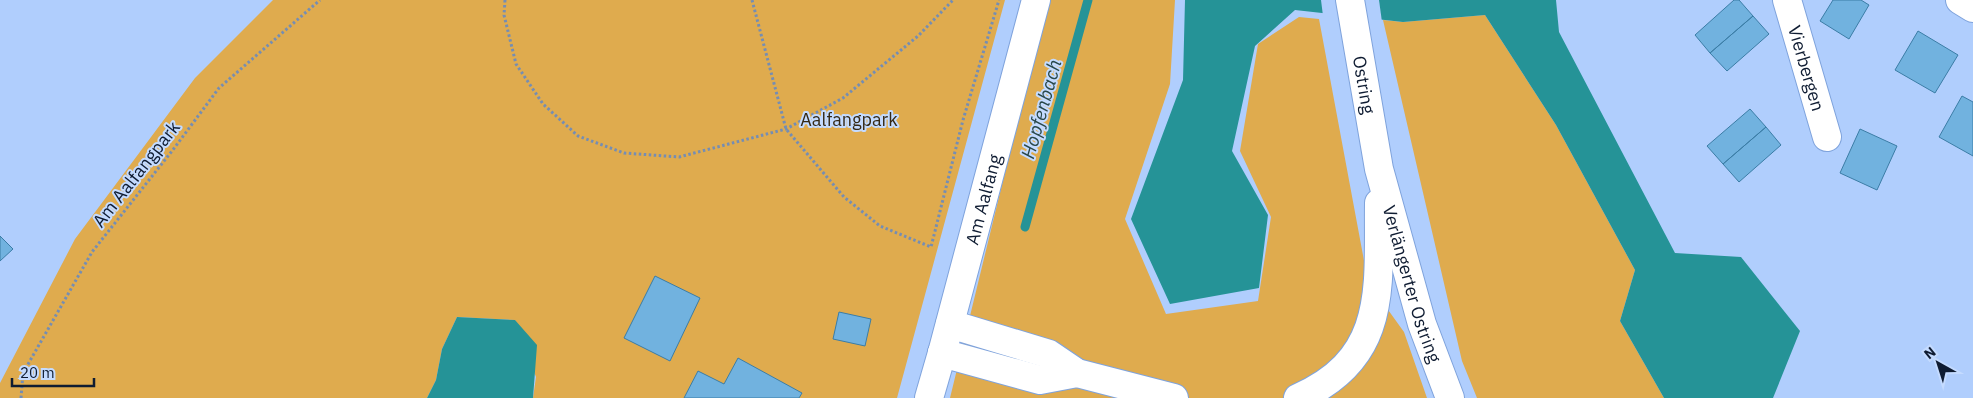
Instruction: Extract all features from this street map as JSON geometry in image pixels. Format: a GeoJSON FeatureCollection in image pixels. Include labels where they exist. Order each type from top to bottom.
{"type":"FeatureCollection","features":[{"type":"Feature","properties":{"kind":"main road","name":"Am Aalfang"},"geometry":{"type":"LineString","coordinates":[[929,398],[1036,0]]}},
{"type":"Feature","properties":{"kind":"main road","name":"Ostring"},"geometry":{"type":"LineString","coordinates":[[1350,0],[1379,169]]}},
{"type":"Feature","properties":{"kind":"main road","name":"Vierbergen"},"geometry":{"type":"LineString","coordinates":[[1787,0],[1827,137]]}},
{"type":"Feature","properties":{"kind":"main road"},"geometry":{"type":"LineString","coordinates":[[1960,0],[1973,8]]}},
{"type":"Feature","properties":{"kind":"main road"},"geometry":{"type":"LineString","coordinates":[[1298,398],[1321,387],[1348,364],[1370,328],[1378,293],[1379,169]]}},
{"type":"Feature","properties":{"kind":"main road","name":"Verlängerter Ostring"},"geometry":{"type":"LineString","coordinates":[[1379,169],[1422,324],[1450,398]]}},
{"type":"Feature","properties":{"kind":"main road"},"geometry":{"type":"LineString","coordinates":[[950,324],[1049,354],[1077,373],[1174,398]]}},
{"type":"Feature","properties":{"kind":"main road"},"geometry":{"type":"LineString","coordinates":[[942,353],[1040,380],[1077,373]]}},
{"type":"Feature","properties":{"kind":"path","name":"Am Aalfangpark"},"geometry":{"type":"LineString","coordinates":[[21,398],[23,373],[92,252],[172,151],[218,88],[320,0]]}},
{"type":"Feature","properties":{"kind":"path"},"geometry":{"type":"LineString","coordinates":[[505,0],[504,15],[516,64],[543,104],[578,136],[624,153],[679,157],[786,128],[843,98],[918,36],[952,0]]}},
{"type":"Feature","properties":{"kind":"path"},"geometry":{"type":"LineString","coordinates":[[752,0],[786,128],[844,197],[880,226],[931,246],[963,120],[999,0]]}},
{"type":"Feature","properties":{"kind":"green space","name":"Aalfangpark"},"geometry":{"type":"Polygon","coordinates":[[[273,0],[1005,0],[897,398],[533,398],[536,377],[515,320],[457,317],[442,349],[436,380],[427,398],[0,398],[0,383],[75,239],[195,78],[273,0]]]}},
{"type":"Feature","properties":{"kind":"green space"},"geometry":{"type":"Polygon","coordinates":[[[1047,0],[1175,0],[1170,84],[1125,219],[1166,314],[1258,301],[1271,217],[1240,151],[1258,44],[1299,17],[1319,19],[1368,282],[1404,332],[1427,398],[950,398],[1047,0]]]}},
{"type":"Feature","properties":{"kind":"green space"},"geometry":{"type":"Polygon","coordinates":[[[1485,15],[1556,125],[1635,270],[1620,321],[1664,398],[1477,398],[1462,361],[1383,20],[1403,22],[1485,15]]]}},
{"type":"Feature","properties":{"kind":"shaded area"},"geometry":{"type":"Polygon","coordinates":[[[1185,0],[1556,0],[1559,32],[1675,253],[1741,257],[1800,331],[1773,398],[1664,398],[1620,321],[1635,270],[1556,125],[1485,15],[1403,22],[1295,10],[1255,46],[1232,151],[1268,215],[1259,288],[1170,304],[1131,219],[1183,80],[1185,0]]]}},
{"type":"Feature","properties":{"kind":"shaded area"},"geometry":{"type":"Polygon","coordinates":[[[457,317],[515,320],[537,345],[533,398],[427,398],[436,380],[442,349],[457,317]]]}},
{"type":"Feature","properties":{"kind":"pier"},"geometry":{"type":"Polygon","coordinates":[[[1321,0],[1379,0],[1382,22],[1323,16],[1321,0]]]}},
{"type":"Feature","properties":{"kind":"building"},"geometry":{"type":"Polygon","coordinates":[[[1734,0],[1739,0],[1753,16],[1710,53],[1695,35],[1734,0]]]}},
{"type":"Feature","properties":{"kind":"building"},"geometry":{"type":"Polygon","coordinates":[[[1833,0],[1861,0],[1869,5],[1849,39],[1820,21],[1833,0]]]}},
{"type":"Feature","properties":{"kind":"building"},"geometry":{"type":"Polygon","coordinates":[[[1753,16],[1769,34],[1727,71],[1710,53],[1753,16]]]}},
{"type":"Feature","properties":{"kind":"building"},"geometry":{"type":"Polygon","coordinates":[[[1918,31],[1958,55],[1935,93],[1895,70],[1918,31]]]}},
{"type":"Feature","properties":{"kind":"building"},"geometry":{"type":"Polygon","coordinates":[[[1962,96],[1973,102],[1973,156],[1939,137],[1962,96]]]}},
{"type":"Feature","properties":{"kind":"building"},"geometry":{"type":"Polygon","coordinates":[[[1750,109],[1766,127],[1723,164],[1707,146],[1750,109]]]}},
{"type":"Feature","properties":{"kind":"building"},"geometry":{"type":"Polygon","coordinates":[[[1766,127],[1781,145],[1739,182],[1723,164],[1766,127]]]}},
{"type":"Feature","properties":{"kind":"building"},"geometry":{"type":"Polygon","coordinates":[[[1860,129],[1897,146],[1877,190],[1840,173],[1860,129]]]}},
{"type":"Feature","properties":{"kind":"building"},"geometry":{"type":"Polygon","coordinates":[[[0,236],[13,249],[0,261],[0,236]]]}},
{"type":"Feature","properties":{"kind":"building"},"geometry":{"type":"Polygon","coordinates":[[[655,276],[700,298],[670,361],[624,338],[655,276]]]}},
{"type":"Feature","properties":{"kind":"building"},"geometry":{"type":"Polygon","coordinates":[[[839,312],[871,319],[865,346],[833,339],[839,312]]]}},
{"type":"Feature","properties":{"kind":"building"},"geometry":{"type":"Polygon","coordinates":[[[738,358],[802,393],[799,398],[684,398],[698,371],[724,384],[738,358]]]}},
{"type":"Feature","properties":{"kind":"waterway","name":"Hopfenbach"},"geometry":{"type":"LineString","coordinates":[[1025,227],[1088,0]]}}]}
